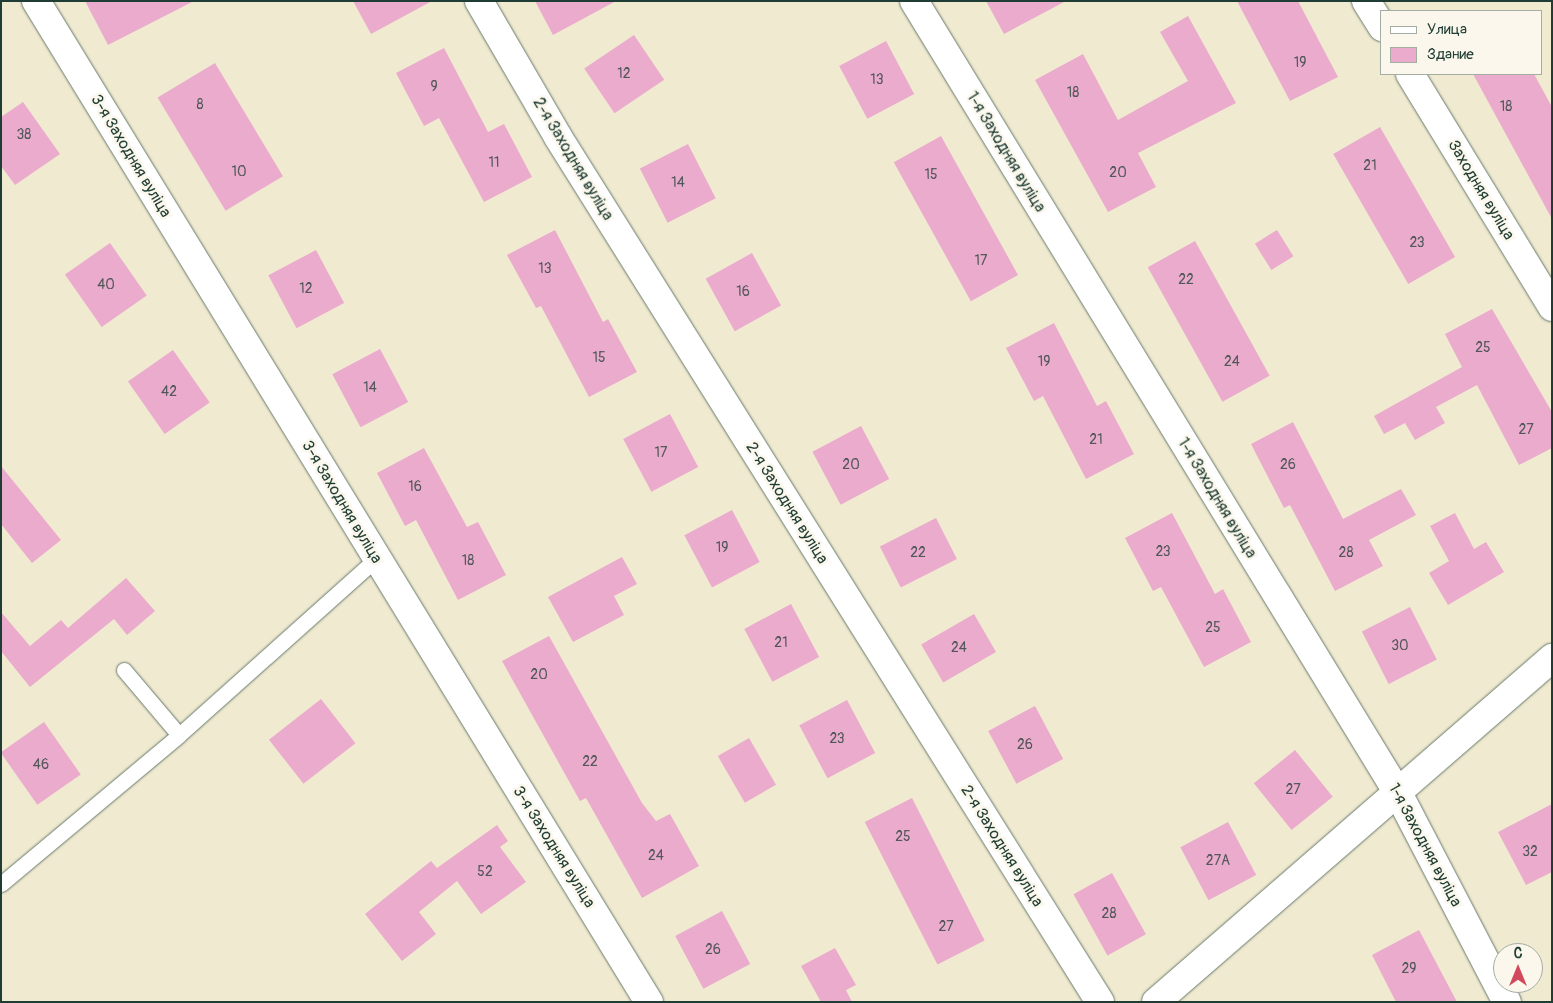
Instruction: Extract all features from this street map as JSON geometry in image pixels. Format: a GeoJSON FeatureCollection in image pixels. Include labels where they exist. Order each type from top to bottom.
{"type":"FeatureCollection","features":[{"type":"Feature","properties":{"kind":"street","name":"3-я Заходняя вуліца"},"geometry":{"type":"LineString","coordinates":[[36,1],[649,1002]]}},
{"type":"Feature","properties":{"kind":"street","name":"2-я Заходняя вуліца"},"geometry":{"type":"LineString","coordinates":[[479,1],[558,137],[1100,1002]]}},
{"type":"Feature","properties":{"kind":"street","name":"1-я Заходняя вуліца"},"geometry":{"type":"LineString","coordinates":[[914,1],[1398,793],[1507,1002]]}},
{"type":"Feature","properties":{"kind":"street"},"geometry":{"type":"LineString","coordinates":[[1366,1],[1380,24]]}},
{"type":"Feature","properties":{"kind":"street","name":"Заходняя вуліца"},"geometry":{"type":"LineString","coordinates":[[1411,75],[1552,307]]}},
{"type":"Feature","properties":{"kind":"street"},"geometry":{"type":"LineString","coordinates":[[1156,1002],[1552,658]]}},
{"type":"Feature","properties":{"kind":"lane"},"geometry":{"type":"LineString","coordinates":[[1,884],[179,735],[376,558]]}},
{"type":"Feature","properties":{"kind":"lane"},"geometry":{"type":"LineString","coordinates":[[124,670],[179,735]]}},
{"type":"Feature","properties":{"kind":"building"},"geometry":{"type":"Polygon","coordinates":[[[85,1],[194,1],[108,45],[85,1]]]}},
{"type":"Feature","properties":{"kind":"building"},"geometry":{"type":"Polygon","coordinates":[[[353,1],[432,1],[371,34],[353,1]]]}},
{"type":"Feature","properties":{"kind":"building"},"geometry":{"type":"Polygon","coordinates":[[[535,1],[616,1],[553,35],[535,1]]]}},
{"type":"Feature","properties":{"kind":"building"},"geometry":{"type":"Polygon","coordinates":[[[986,1],[1066,1],[1004,34],[986,1]]]}},
{"type":"Feature","properties":{"kind":"building"},"geometry":{"type":"Polygon","coordinates":[[[1237,1],[1298,1],[1338,77],[1290,101],[1237,1]]]}},
{"type":"Feature","properties":{"kind":"building"},"geometry":{"type":"Polygon","coordinates":[[[1188,16],[1236,103],[1138,153],[1156,187],[1108,212],[1035,80],[1083,54],[1118,120],[1188,81],[1160,32],[1188,16]]]}},
{"type":"Feature","properties":{"kind":"building"},"geometry":{"type":"Polygon","coordinates":[[[634,35],[664,80],[614,113],[584,69],[634,35]]]}},
{"type":"Feature","properties":{"kind":"building"},"geometry":{"type":"Polygon","coordinates":[[[886,41],[914,94],[867,119],[839,66],[886,41]]]}},
{"type":"Feature","properties":{"kind":"building"},"geometry":{"type":"Polygon","coordinates":[[[444,48],[488,132],[504,124],[532,177],[484,202],[439,118],[424,126],[396,73],[444,48]]]}},
{"type":"Feature","properties":{"kind":"building"},"geometry":{"type":"Polygon","coordinates":[[[215,63],[283,176],[226,211],[158,98],[215,63]]]}},
{"type":"Feature","properties":{"kind":"building"},"geometry":{"type":"Polygon","coordinates":[[[1474,75],[1535,75],[1552,107],[1552,219],[1474,75]]]}},
{"type":"Feature","properties":{"kind":"building"},"geometry":{"type":"Polygon","coordinates":[[[23,102],[60,154],[15,185],[1,166],[1,117],[23,102]]]}},
{"type":"Feature","properties":{"kind":"building"},"geometry":{"type":"Polygon","coordinates":[[[1380,127],[1455,257],[1408,284],[1333,154],[1380,127]]]}},
{"type":"Feature","properties":{"kind":"building"},"geometry":{"type":"Polygon","coordinates":[[[941,136],[1018,275],[971,301],[894,162],[941,136]]]}},
{"type":"Feature","properties":{"kind":"building"},"geometry":{"type":"Polygon","coordinates":[[[688,144],[716,198],[668,223],[640,169],[688,144]]]}},
{"type":"Feature","properties":{"kind":"building"},"geometry":{"type":"Polygon","coordinates":[[[555,230],[603,322],[608,319],[637,372],[589,397],[541,306],[536,308],[507,255],[555,230]]]}},
{"type":"Feature","properties":{"kind":"building"},"geometry":{"type":"Polygon","coordinates":[[[1277,230],[1293,256],[1271,270],[1255,244],[1277,230]]]}},
{"type":"Feature","properties":{"kind":"building"},"geometry":{"type":"Polygon","coordinates":[[[1195,241],[1270,376],[1222,402],[1148,267],[1195,241]]]}},
{"type":"Feature","properties":{"kind":"building"},"geometry":{"type":"Polygon","coordinates":[[[110,243],[147,295],[102,327],[65,275],[110,243]]]}},
{"type":"Feature","properties":{"kind":"building"},"geometry":{"type":"Polygon","coordinates":[[[316,250],[344,303],[296,328],[268,275],[316,250]]]}},
{"type":"Feature","properties":{"kind":"building"},"geometry":{"type":"Polygon","coordinates":[[[752,253],[781,305],[735,331],[706,279],[752,253]]]}},
{"type":"Feature","properties":{"kind":"building"},"geometry":{"type":"Polygon","coordinates":[[[1492,309],[1552,412],[1552,448],[1519,465],[1477,385],[1436,407],[1445,423],[1415,440],[1405,423],[1384,434],[1374,416],[1462,367],[1445,334],[1492,309]]]}},
{"type":"Feature","properties":{"kind":"building"},"geometry":{"type":"Polygon","coordinates":[[[1054,323],[1097,406],[1106,401],[1134,454],[1086,479],[1043,396],[1034,401],[1006,348],[1054,323]]]}},
{"type":"Feature","properties":{"kind":"building"},"geometry":{"type":"Polygon","coordinates":[[[380,349],[408,402],[360,427],[332,374],[380,349]]]}},
{"type":"Feature","properties":{"kind":"building"},"geometry":{"type":"Polygon","coordinates":[[[173,350],[210,402],[165,434],[128,382],[173,350]]]}},
{"type":"Feature","properties":{"kind":"building"},"geometry":{"type":"Polygon","coordinates":[[[670,414],[698,467],[651,492],[623,439],[670,414]]]}},
{"type":"Feature","properties":{"kind":"building"},"geometry":{"type":"Polygon","coordinates":[[[1293,422],[1343,519],[1401,489],[1416,515],[1369,540],[1383,566],[1335,591],[1290,505],[1284,508],[1251,444],[1293,422]]]}},
{"type":"Feature","properties":{"kind":"building"},"geometry":{"type":"Polygon","coordinates":[[[861,426],[889,479],[841,505],[812,452],[861,426]]]}},
{"type":"Feature","properties":{"kind":"building"},"geometry":{"type":"Polygon","coordinates":[[[424,448],[467,527],[478,522],[506,575],[458,600],[416,520],[405,526],[377,473],[424,448]]]}},
{"type":"Feature","properties":{"kind":"building"},"geometry":{"type":"Polygon","coordinates":[[[1,466],[61,540],[32,563],[1,524],[1,466]]]}},
{"type":"Feature","properties":{"kind":"building"},"geometry":{"type":"Polygon","coordinates":[[[732,510],[760,562],[712,587],[684,535],[732,510]]]}},
{"type":"Feature","properties":{"kind":"building"},"geometry":{"type":"Polygon","coordinates":[[[1172,513],[1215,594],[1223,589],[1251,642],[1204,667],[1161,587],[1153,591],[1125,538],[1172,513]]]}},
{"type":"Feature","properties":{"kind":"building"},"geometry":{"type":"Polygon","coordinates":[[[1455,513],[1474,549],[1486,542],[1504,572],[1448,605],[1429,573],[1449,561],[1430,526],[1455,513]]]}},
{"type":"Feature","properties":{"kind":"building"},"geometry":{"type":"Polygon","coordinates":[[[936,518],[957,559],[901,588],[880,547],[936,518]]]}},
{"type":"Feature","properties":{"kind":"building"},"geometry":{"type":"Polygon","coordinates":[[[622,557],[637,584],[614,596],[624,615],[573,642],[548,597],[622,557]]]}},
{"type":"Feature","properties":{"kind":"building"},"geometry":{"type":"Polygon","coordinates":[[[126,578],[155,611],[127,635],[114,619],[30,687],[1,651],[1,612],[30,646],[61,620],[68,628],[126,578]]]}},
{"type":"Feature","properties":{"kind":"building"},"geometry":{"type":"Polygon","coordinates":[[[791,604],[819,657],[772,682],[744,629],[791,604]]]}},
{"type":"Feature","properties":{"kind":"building"},"geometry":{"type":"Polygon","coordinates":[[[1410,607],[1437,660],[1389,684],[1362,632],[1410,607]]]}},
{"type":"Feature","properties":{"kind":"building"},"geometry":{"type":"Polygon","coordinates":[[[974,614],[996,652],[943,683],[921,644],[974,614]]]}},
{"type":"Feature","properties":{"kind":"building"},"geometry":{"type":"Polygon","coordinates":[[[549,636],[642,803],[656,821],[670,814],[699,866],[642,898],[586,798],[580,801],[502,661],[549,636]]]}},
{"type":"Feature","properties":{"kind":"building"},"geometry":{"type":"Polygon","coordinates":[[[321,699],[355,743],[303,784],[269,740],[321,699]]]}},
{"type":"Feature","properties":{"kind":"building"},"geometry":{"type":"Polygon","coordinates":[[[847,700],[875,753],[827,778],[799,725],[847,700]]]}},
{"type":"Feature","properties":{"kind":"building"},"geometry":{"type":"Polygon","coordinates":[[[1035,706],[1063,759],[1016,784],[988,731],[1035,706]]]}},
{"type":"Feature","properties":{"kind":"building"},"geometry":{"type":"Polygon","coordinates":[[[44,722],[81,774],[37,805],[1,752],[44,722]]]}},
{"type":"Feature","properties":{"kind":"building"},"geometry":{"type":"Polygon","coordinates":[[[749,738],[776,785],[745,803],[718,756],[749,738]]]}},
{"type":"Feature","properties":{"kind":"building"},"geometry":{"type":"Polygon","coordinates":[[[1295,750],[1333,797],[1292,830],[1254,783],[1295,750]]]}},
{"type":"Feature","properties":{"kind":"building"},"geometry":{"type":"Polygon","coordinates":[[[912,798],[985,941],[937,965],[865,822],[912,798]]]}},
{"type":"Feature","properties":{"kind":"building"},"geometry":{"type":"Polygon","coordinates":[[[1552,804],[1552,872],[1526,885],[1498,832],[1552,804]]]}},
{"type":"Feature","properties":{"kind":"building"},"geometry":{"type":"Polygon","coordinates":[[[1228,822],[1256,875],[1208,900],[1180,847],[1228,822]]]}},
{"type":"Feature","properties":{"kind":"building"},"geometry":{"type":"Polygon","coordinates":[[[497,825],[508,841],[500,847],[526,882],[481,914],[457,881],[419,912],[436,934],[402,961],[365,914],[431,861],[437,868],[497,825]]]}},
{"type":"Feature","properties":{"kind":"building"},"geometry":{"type":"Polygon","coordinates":[[[1112,873],[1146,934],[1107,956],[1074,894],[1112,873]]]}},
{"type":"Feature","properties":{"kind":"building"},"geometry":{"type":"Polygon","coordinates":[[[722,911],[750,964],[703,989],[675,936],[722,911]]]}},
{"type":"Feature","properties":{"kind":"building"},"geometry":{"type":"Polygon","coordinates":[[[1419,930],[1457,1002],[1396,1002],[1372,955],[1419,930]]]}},
{"type":"Feature","properties":{"kind":"building"},"geometry":{"type":"Polygon","coordinates":[[[835,948],[856,985],[846,990],[852,1002],[821,1002],[801,966],[835,948]]]}}]}
